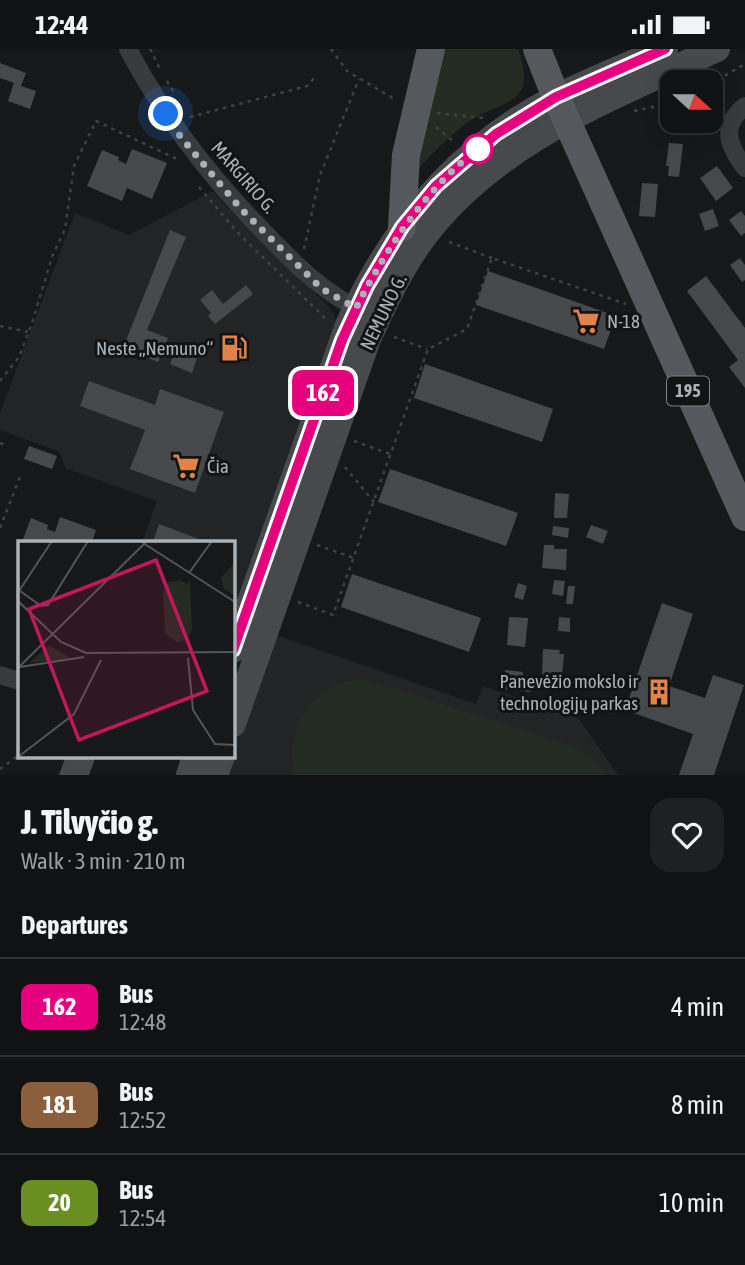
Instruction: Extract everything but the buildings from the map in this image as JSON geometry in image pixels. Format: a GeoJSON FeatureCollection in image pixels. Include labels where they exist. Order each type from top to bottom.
{"type":"FeatureCollection","features":[{"type":"Feature","properties":{"kind":"main road"},"geometry":{"type":"LineString","coordinates":[[402,227],[406,155],[431,49]]}},
{"type":"Feature","properties":{"kind":"main road","name":"195"},"geometry":{"type":"LineString","coordinates":[[537,49],[745,517]]}},
{"type":"Feature","properties":{"kind":"main road","name":"NEMUNO G."},"geometry":{"type":"LineString","coordinates":[[234,721],[368,338],[391,291],[418,246],[453,203],[562,109],[665,49]]}},
{"type":"Feature","properties":{"kind":"main road","name":"NEMUNO G."},"geometry":{"type":"LineString","coordinates":[[234,647],[337,354],[356,308],[402,227],[436,186],[496,134],[717,49]]}},
{"type":"Feature","properties":{"kind":"main road"},"geometry":{"type":"LineString","coordinates":[[189,775],[195,757]]}},
{"type":"Feature","properties":{"kind":"main road"},"geometry":{"type":"LineString","coordinates":[[215,775],[222,757]]}},
{"type":"Feature","properties":{"kind":"street","name":"MARGIRIO G."},"geometry":{"type":"LineString","coordinates":[[128,49],[180,136],[241,209],[300,256],[322,289],[356,308]]}},
{"type":"Feature","properties":{"kind":"street"},"geometry":{"type":"LineString","coordinates":[[745,106],[736,113],[728,131],[732,149],[745,168]]}},
{"type":"Feature","properties":{"kind":"street"},"geometry":{"type":"LineString","coordinates":[[0,674],[18,681]]}},
{"type":"Feature","properties":{"kind":"path"},"geometry":{"type":"LineString","coordinates":[[150,49],[177,97]]}},
{"type":"Feature","properties":{"kind":"path"},"geometry":{"type":"LineString","coordinates":[[331,49],[347,71],[415,110],[454,142]]}},
{"type":"Feature","properties":{"kind":"path"},"geometry":{"type":"LineString","coordinates":[[723,77],[745,64]]}},
{"type":"Feature","properties":{"kind":"path"},"geometry":{"type":"LineString","coordinates":[[190,117],[306,86],[315,77]]}},
{"type":"Feature","properties":{"kind":"path"},"geometry":{"type":"LineString","coordinates":[[300,256],[320,175],[359,79]]}},
{"type":"Feature","properties":{"kind":"path"},"geometry":{"type":"LineString","coordinates":[[623,113],[660,105]]}},
{"type":"Feature","properties":{"kind":"path"},"geometry":{"type":"LineString","coordinates":[[415,110],[486,118]]}},
{"type":"Feature","properties":{"kind":"path"},"geometry":{"type":"LineString","coordinates":[[0,381],[19,357],[52,257],[65,229],[74,166],[96,121],[182,161]]}},
{"type":"Feature","properties":{"kind":"path"},"geometry":{"type":"LineString","coordinates":[[296,240],[300,256]]}},
{"type":"Feature","properties":{"kind":"path"},"geometry":{"type":"LineString","coordinates":[[449,242],[626,304],[636,305]]}},
{"type":"Feature","properties":{"kind":"path"},"geometry":{"type":"LineString","coordinates":[[298,602],[333,615],[428,349],[467,329],[492,258]]}},
{"type":"Feature","properties":{"kind":"path"},"geometry":{"type":"LineString","coordinates":[[0,326],[28,332]]}},
{"type":"Feature","properties":{"kind":"path"},"geometry":{"type":"LineString","coordinates":[[394,337],[428,349]]}},
{"type":"Feature","properties":{"kind":"path"},"geometry":{"type":"LineString","coordinates":[[354,441],[390,454]]}},
{"type":"Feature","properties":{"kind":"path"},"geometry":{"type":"LineString","coordinates":[[0,443],[5,445]]}},
{"type":"Feature","properties":{"kind":"path"},"geometry":{"type":"LineString","coordinates":[[344,466],[374,502]]}},
{"type":"Feature","properties":{"kind":"path"},"geometry":{"type":"LineString","coordinates":[[0,528],[20,477]]}},
{"type":"Feature","properties":{"kind":"path"},"geometry":{"type":"LineString","coordinates":[[317,545],[354,558]]}},
{"type":"Feature","properties":{"kind":"path"},"geometry":{"type":"LineString","coordinates":[[0,769],[18,756]]}},
{"type":"Feature","properties":{"kind":"shaded area"},"geometry":{"type":"Polygon","coordinates":[[[443,49],[518,49],[524,83],[520,93],[512,100],[464,125],[416,171],[443,49]]]}},
{"type":"Feature","properties":{"kind":"shaded area"},"geometry":{"type":"Polygon","coordinates":[[[213,191],[329,307],[335,317],[336,328],[234,618],[234,541],[142,541],[157,501],[65,468],[60,452],[0,430],[0,413],[75,213],[129,235],[213,191]]]}},
{"type":"Feature","properties":{"kind":"shaded area"},"geometry":{"type":"Polygon","coordinates":[[[273,634],[476,704],[483,686],[579,719],[618,775],[224,775],[234,757],[234,746],[273,634]]]}},
{"type":"Feature","properties":{"kind":"shaded area"},"geometry":{"type":"Polygon","coordinates":[[[364,679],[574,746],[598,763],[608,775],[295,775],[292,749],[306,710],[315,699],[337,684],[364,679]]]}},
{"type":"Feature","properties":{"kind":"bus line","name":"162"},"geometry":{"type":"LineString","coordinates":[[234,647],[342,340],[367,286],[402,227],[436,186],[496,134],[556,97],[665,49]]}},
{"type":"Feature","properties":{"kind":"place","name":"N-18"},"geometry":{"type":"Point","coordinates":[586,321]}},
{"type":"Feature","properties":{"kind":"place","name":"Neste „Nemuno“"},"geometry":{"type":"Point","coordinates":[234,348]}},
{"type":"Feature","properties":{"kind":"place","name":"Čia"},"geometry":{"type":"Point","coordinates":[186,466]}},
{"type":"Feature","properties":{"kind":"place","name":"Panevėžio mokslo ir technologijų parkas"},"geometry":{"type":"Point","coordinates":[659,692]}},
{"type":"Feature","properties":{"kind":"route"},"geometry":{"type":"LineString","coordinates":[[166,114],[180,136],[241,209],[322,289],[356,308],[402,227],[436,186],[483,144],[478,149]]}}]}
